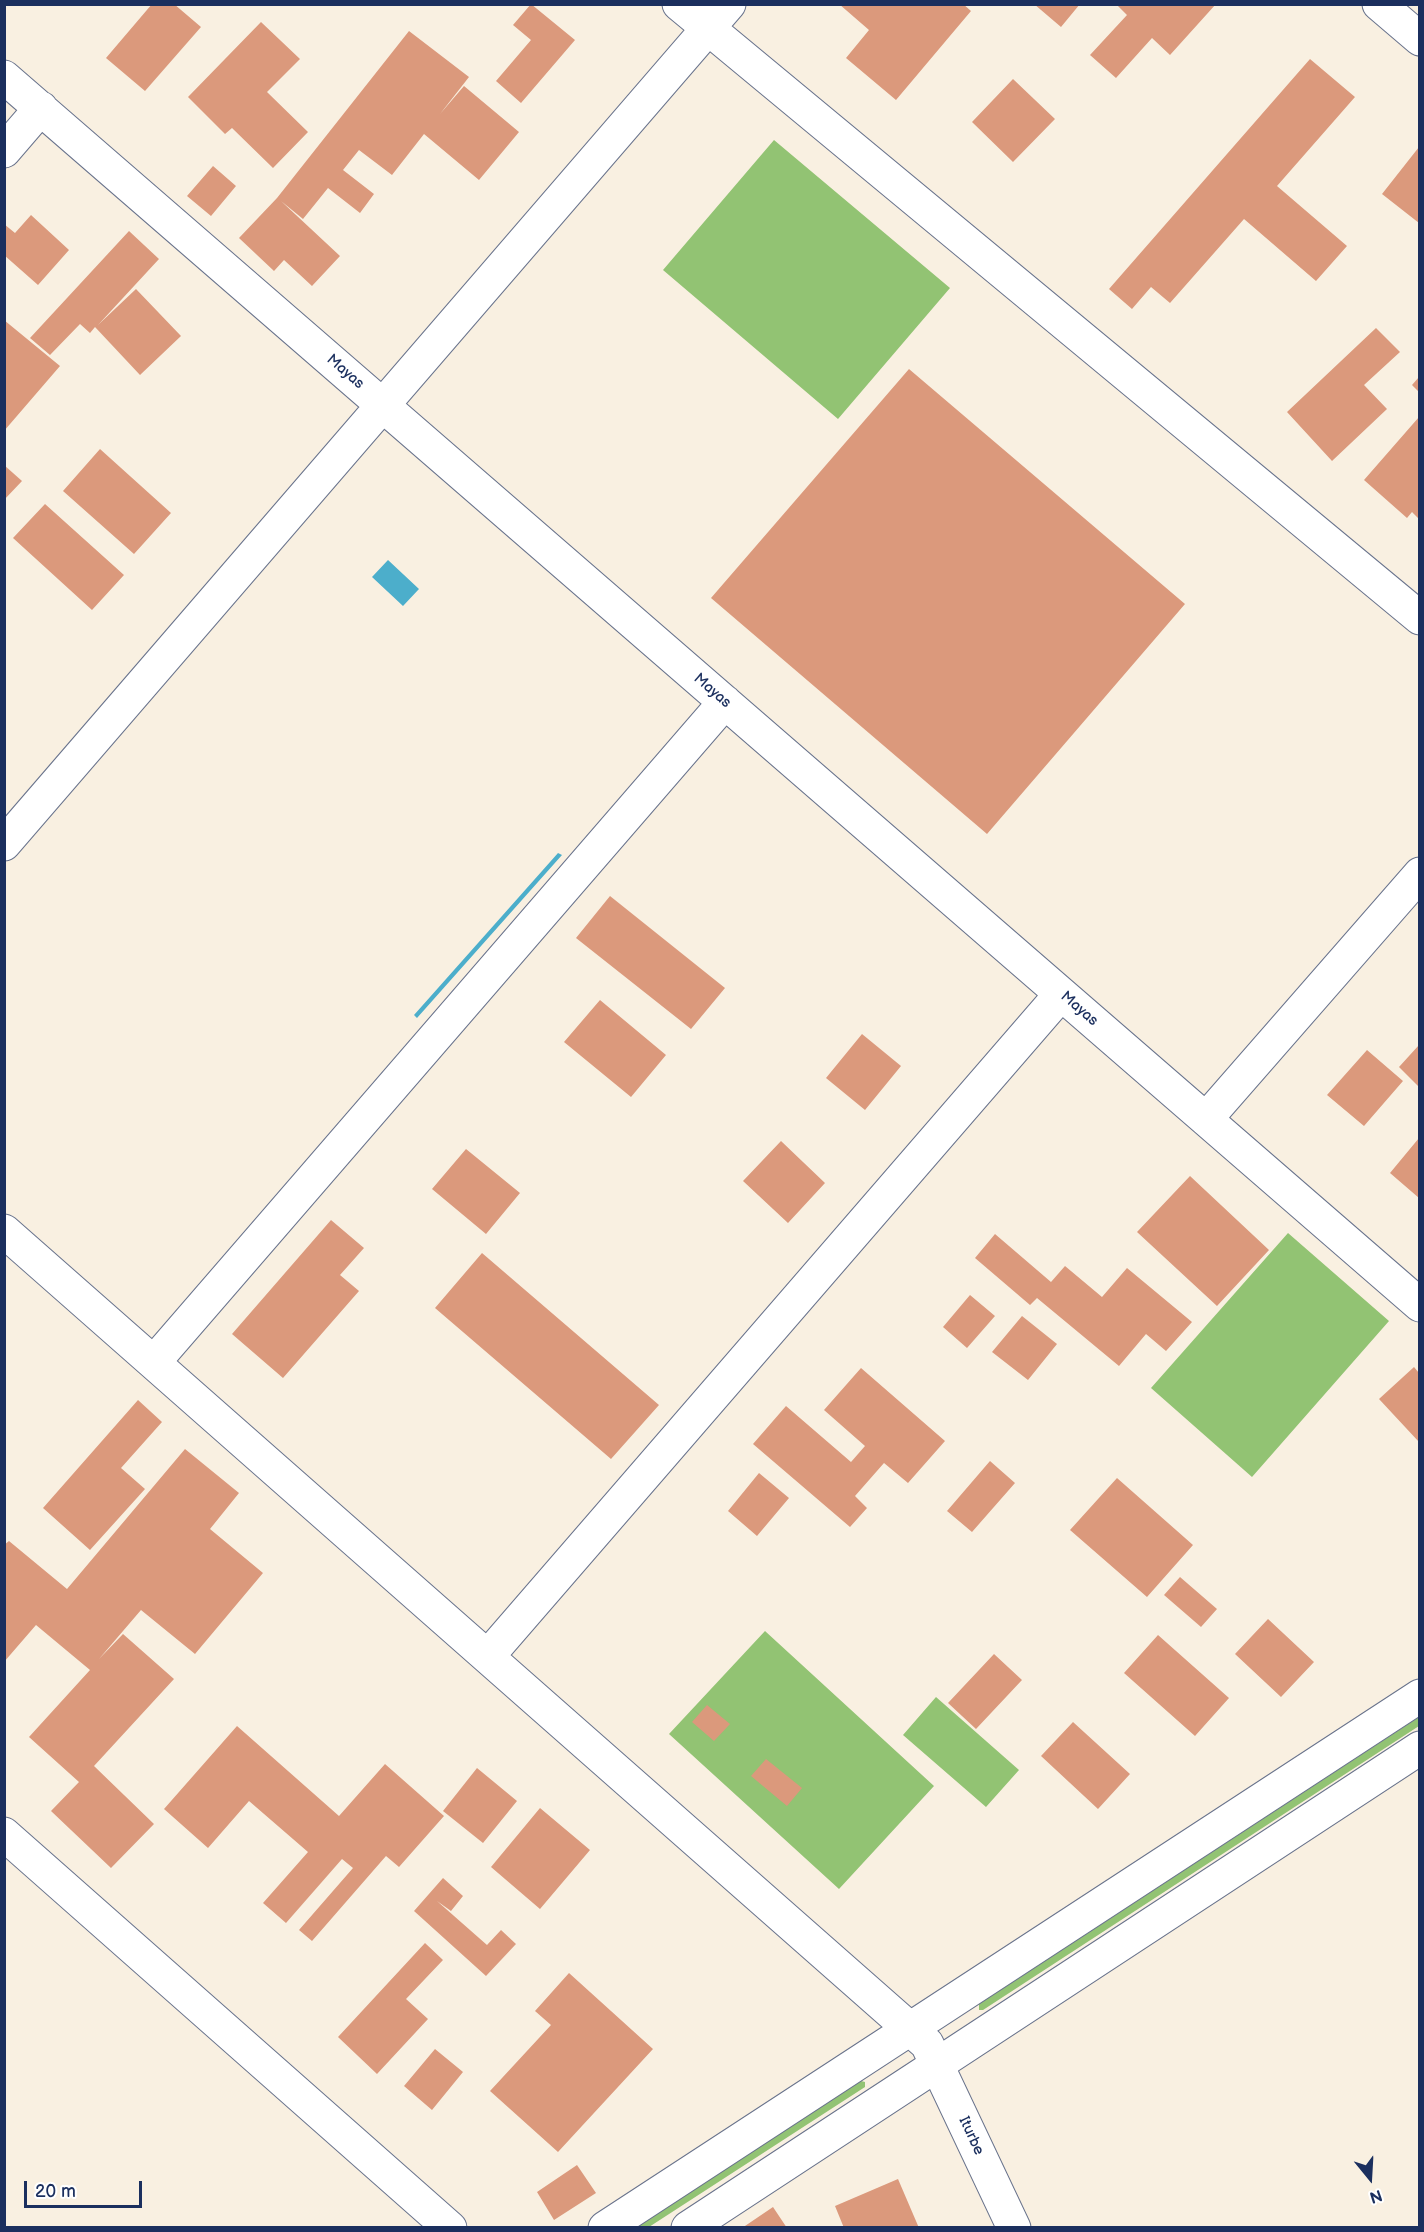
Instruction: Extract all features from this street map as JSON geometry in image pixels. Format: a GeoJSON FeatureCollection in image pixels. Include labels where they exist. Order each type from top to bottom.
{"type":"FeatureCollection","features":[{"type":"Feature","properties":{"kind":"street"},"geometry":{"type":"LineString","coordinates":[[679,4],[718,16],[1419,618]]}},
{"type":"Feature","properties":{"kind":"street"},"geometry":{"type":"LineString","coordinates":[[1379,4],[1419,39]]}},
{"type":"Feature","properties":{"kind":"street"},"geometry":{"type":"LineString","coordinates":[[4,844],[718,16]]}},
{"type":"Feature","properties":{"kind":"street","name":"Mayas"},"geometry":{"type":"LineString","coordinates":[[4,76],[1419,1305]]}},
{"type":"Feature","properties":{"kind":"street"},"geometry":{"type":"LineString","coordinates":[[4,151],[41,108]]}},
{"type":"Feature","properties":{"kind":"street"},"geometry":{"type":"LineString","coordinates":[[154,1362],[725,702]]}},
{"type":"Feature","properties":{"kind":"street"},"geometry":{"type":"LineString","coordinates":[[1206,1119],[1419,874]]}},
{"type":"Feature","properties":{"kind":"street"},"geometry":{"type":"LineString","coordinates":[[488,1656],[1061,994]]}},
{"type":"Feature","properties":{"kind":"street"},"geometry":{"type":"LineString","coordinates":[[4,1231],[488,1656],[925,2045]]}},
{"type":"Feature","properties":{"kind":"street"},"geometry":{"type":"LineString","coordinates":[[688,2228],[925,2045],[1419,1696]]}},
{"type":"Feature","properties":{"kind":"street"},"geometry":{"type":"LineString","coordinates":[[605,2228],[925,2045],[1419,1748]]}},
{"type":"Feature","properties":{"kind":"street"},"geometry":{"type":"LineString","coordinates":[[4,1834],[450,2228]]}},
{"type":"Feature","properties":{"kind":"street","name":"Iturbe"},"geometry":{"type":"LineString","coordinates":[[925,2045],[1014,2228]]}},
{"type":"Feature","properties":{"kind":"green space"},"geometry":{"type":"Polygon","coordinates":[[[774,140],[950,288],[838,419],[663,270],[774,140]]]}},
{"type":"Feature","properties":{"kind":"green space"},"geometry":{"type":"Polygon","coordinates":[[[1288,1233],[1389,1321],[1252,1477],[1151,1388],[1288,1233]]]}},
{"type":"Feature","properties":{"kind":"green space"},"geometry":{"type":"Polygon","coordinates":[[[765,1631],[934,1786],[839,1889],[669,1734],[765,1631]]]}},
{"type":"Feature","properties":{"kind":"green space"},"geometry":{"type":"Polygon","coordinates":[[[936,1697],[1019,1770],[986,1807],[903,1735],[936,1697]]]}},
{"type":"Feature","properties":{"kind":"green space"},"geometry":{"type":"Polygon","coordinates":[[[1419,1717],[1419,1726],[983,2010],[979,2010],[979,2004],[1419,1717]]]}},
{"type":"Feature","properties":{"kind":"green space"},"geometry":{"type":"Polygon","coordinates":[[[861,2081],[865,2082],[865,2087],[649,2227],[635,2228],[861,2081]]]}},
{"type":"Feature","properties":{"kind":"water"},"geometry":{"type":"Polygon","coordinates":[[[388,560],[419,589],[403,606],[372,577],[388,560]]]}},
{"type":"Feature","properties":{"kind":"water"},"geometry":{"type":"Polygon","coordinates":[[[558,853],[562,855],[417,1018],[414,1015],[558,853]]]}},
{"type":"Feature","properties":{"kind":"building"},"geometry":{"type":"Polygon","coordinates":[[[152,4],[174,4],[201,27],[145,91],[106,58],[152,4]]]}},
{"type":"Feature","properties":{"kind":"building"},"geometry":{"type":"Polygon","coordinates":[[[531,4],[575,40],[521,103],[496,81],[531,40],[513,25],[531,4]]]}},
{"type":"Feature","properties":{"kind":"building"},"geometry":{"type":"Polygon","coordinates":[[[839,4],[963,4],[971,11],[896,100],[846,58],[869,30],[839,4]]]}},
{"type":"Feature","properties":{"kind":"building"},"geometry":{"type":"Polygon","coordinates":[[[1034,4],[1080,4],[1061,27],[1034,4]]]}},
{"type":"Feature","properties":{"kind":"building"},"geometry":{"type":"Polygon","coordinates":[[[1116,4],[1216,4],[1170,55],[1152,38],[1116,78],[1090,55],[1127,15],[1116,4]]]}},
{"type":"Feature","properties":{"kind":"building"},"geometry":{"type":"Polygon","coordinates":[[[261,22],[300,59],[267,92],[308,132],[273,168],[232,128],[225,134],[188,97],[261,22]]]}},
{"type":"Feature","properties":{"kind":"building"},"geometry":{"type":"Polygon","coordinates":[[[409,31],[469,77],[440,114],[464,86],[519,132],[479,180],[424,134],[392,175],[359,150],[343,170],[374,194],[360,213],[328,188],[303,219],[281,201],[340,256],[312,286],[284,260],[274,271],[239,238],[277,198],[409,31]]]}},
{"type":"Feature","properties":{"kind":"building"},"geometry":{"type":"Polygon","coordinates":[[[1310,59],[1355,97],[1277,186],[1347,246],[1316,281],[1244,219],[1170,303],[1151,287],[1132,309],[1109,289],[1310,59]]]}},
{"type":"Feature","properties":{"kind":"building"},"geometry":{"type":"Polygon","coordinates":[[[1013,79],[1055,119],[1013,162],[972,122],[1013,79]]]}},
{"type":"Feature","properties":{"kind":"building"},"geometry":{"type":"Polygon","coordinates":[[[1419,147],[1419,223],[1382,194],[1419,147]]]}},
{"type":"Feature","properties":{"kind":"building"},"geometry":{"type":"Polygon","coordinates":[[[213,166],[236,186],[211,216],[187,196],[213,166]]]}},
{"type":"Feature","properties":{"kind":"building"},"geometry":{"type":"Polygon","coordinates":[[[31,215],[69,250],[38,285],[4,255],[4,224],[15,233],[31,215]]]}},
{"type":"Feature","properties":{"kind":"building"},"geometry":{"type":"Polygon","coordinates":[[[129,231],[159,259],[98,325],[136,289],[181,336],[140,375],[95,327],[90,333],[80,324],[50,355],[30,338],[129,231]]]}},
{"type":"Feature","properties":{"kind":"building"},"geometry":{"type":"Polygon","coordinates":[[[4,320],[60,366],[4,431],[4,320]]]}},
{"type":"Feature","properties":{"kind":"building"},"geometry":{"type":"Polygon","coordinates":[[[1376,328],[1400,352],[1364,385],[1387,409],[1332,461],[1287,412],[1376,328]]]}},
{"type":"Feature","properties":{"kind":"building"},"geometry":{"type":"Polygon","coordinates":[[[909,369],[1185,604],[987,834],[711,598],[909,369]]]}},
{"type":"Feature","properties":{"kind":"building"},"geometry":{"type":"Polygon","coordinates":[[[1419,377],[1419,392],[1412,385],[1419,377]]]}},
{"type":"Feature","properties":{"kind":"building"},"geometry":{"type":"Polygon","coordinates":[[[1419,417],[1419,519],[1412,512],[1407,518],[1364,480],[1419,417]]]}},
{"type":"Feature","properties":{"kind":"building"},"geometry":{"type":"Polygon","coordinates":[[[100,449],[171,513],[134,554],[63,491],[100,449]]]}},
{"type":"Feature","properties":{"kind":"building"},"geometry":{"type":"Polygon","coordinates":[[[4,465],[22,481],[4,500],[4,465]]]}},
{"type":"Feature","properties":{"kind":"building"},"geometry":{"type":"Polygon","coordinates":[[[45,504],[124,575],[92,610],[13,538],[45,504]]]}},
{"type":"Feature","properties":{"kind":"building"},"geometry":{"type":"Polygon","coordinates":[[[610,896],[725,988],[691,1029],[576,938],[610,896]]]}},
{"type":"Feature","properties":{"kind":"building"},"geometry":{"type":"Polygon","coordinates":[[[600,1000],[666,1055],[631,1097],[564,1042],[600,1000]]]}},
{"type":"Feature","properties":{"kind":"building"},"geometry":{"type":"Polygon","coordinates":[[[862,1034],[901,1066],[865,1110],[826,1078],[862,1034]]]}},
{"type":"Feature","properties":{"kind":"building"},"geometry":{"type":"Polygon","coordinates":[[[1419,1045],[1419,1087],[1399,1067],[1419,1045]]]}},
{"type":"Feature","properties":{"kind":"building"},"geometry":{"type":"Polygon","coordinates":[[[1367,1050],[1403,1081],[1364,1126],[1327,1095],[1367,1050]]]}},
{"type":"Feature","properties":{"kind":"building"},"geometry":{"type":"Polygon","coordinates":[[[1419,1138],[1419,1198],[1390,1173],[1419,1138]]]}},
{"type":"Feature","properties":{"kind":"building"},"geometry":{"type":"Polygon","coordinates":[[[781,1141],[825,1183],[788,1223],[743,1181],[781,1141]]]}},
{"type":"Feature","properties":{"kind":"building"},"geometry":{"type":"Polygon","coordinates":[[[466,1149],[520,1193],[486,1234],[432,1189],[466,1149]]]}},
{"type":"Feature","properties":{"kind":"building"},"geometry":{"type":"Polygon","coordinates":[[[1190,1176],[1269,1250],[1217,1306],[1137,1232],[1190,1176]]]}},
{"type":"Feature","properties":{"kind":"building"},"geometry":{"type":"Polygon","coordinates":[[[331,1220],[364,1248],[340,1275],[359,1291],[283,1378],[232,1334],[331,1220]]]}},
{"type":"Feature","properties":{"kind":"building"},"geometry":{"type":"Polygon","coordinates":[[[995,1234],[1051,1282],[1065,1266],[1102,1297],[1127,1268],[1192,1322],[1166,1351],[1146,1334],[1119,1366],[1037,1298],[1030,1305],[975,1258],[995,1234]]]}},
{"type":"Feature","properties":{"kind":"building"},"geometry":{"type":"Polygon","coordinates":[[[482,1253],[659,1405],[611,1459],[435,1308],[482,1253]]]}},
{"type":"Feature","properties":{"kind":"building"},"geometry":{"type":"Polygon","coordinates":[[[970,1295],[995,1316],[967,1348],[943,1327],[970,1295]]]}},
{"type":"Feature","properties":{"kind":"building"},"geometry":{"type":"Polygon","coordinates":[[[1022,1316],[1057,1344],[1028,1380],[992,1352],[1022,1316]]]}},
{"type":"Feature","properties":{"kind":"building"},"geometry":{"type":"Polygon","coordinates":[[[1414,1367],[1419,1373],[1419,1442],[1379,1399],[1414,1367]]]}},
{"type":"Feature","properties":{"kind":"building"},"geometry":{"type":"Polygon","coordinates":[[[861,1368],[945,1441],[908,1483],[884,1463],[855,1496],[867,1508],[850,1527],[753,1444],[786,1406],[851,1462],[865,1446],[824,1410],[861,1368]]]}},
{"type":"Feature","properties":{"kind":"building"},"geometry":{"type":"Polygon","coordinates":[[[138,1400],[162,1422],[121,1468],[145,1489],[90,1550],[43,1508],[138,1400]]]}},
{"type":"Feature","properties":{"kind":"building"},"geometry":{"type":"Polygon","coordinates":[[[185,1449],[239,1493],[210,1529],[263,1573],[195,1654],[141,1610],[99,1659],[123,1634],[174,1679],[94,1766],[154,1824],[111,1868],[51,1811],[79,1782],[29,1737],[90,1670],[36,1625],[4,1662],[4,1545],[9,1541],[67,1589],[185,1449]]]}},
{"type":"Feature","properties":{"kind":"building"},"geometry":{"type":"Polygon","coordinates":[[[990,1461],[1015,1483],[972,1532],[947,1511],[990,1461]]]}},
{"type":"Feature","properties":{"kind":"building"},"geometry":{"type":"Polygon","coordinates":[[[759,1473],[789,1498],[757,1536],[728,1511],[759,1473]]]}},
{"type":"Feature","properties":{"kind":"building"},"geometry":{"type":"Polygon","coordinates":[[[1117,1478],[1193,1545],[1147,1597],[1070,1530],[1117,1478]]]}},
{"type":"Feature","properties":{"kind":"building"},"geometry":{"type":"Polygon","coordinates":[[[1180,1577],[1217,1609],[1201,1627],[1164,1595],[1180,1577]]]}},
{"type":"Feature","properties":{"kind":"building"},"geometry":{"type":"Polygon","coordinates":[[[1268,1619],[1314,1662],[1281,1697],[1235,1654],[1268,1619]]]}},
{"type":"Feature","properties":{"kind":"building"},"geometry":{"type":"Polygon","coordinates":[[[1158,1635],[1229,1698],[1195,1736],[1124,1673],[1158,1635]]]}},
{"type":"Feature","properties":{"kind":"building"},"geometry":{"type":"Polygon","coordinates":[[[994,1654],[1022,1680],[976,1729],[948,1703],[994,1654]]]}},
{"type":"Feature","properties":{"kind":"building"},"geometry":{"type":"Polygon","coordinates":[[[707,1705],[730,1724],[714,1741],[692,1722],[707,1705]]]}},
{"type":"Feature","properties":{"kind":"building"},"geometry":{"type":"Polygon","coordinates":[[[1073,1722],[1130,1774],[1098,1809],[1041,1756],[1073,1722]]]}},
{"type":"Feature","properties":{"kind":"building"},"geometry":{"type":"Polygon","coordinates":[[[237,1726],[339,1816],[385,1764],[444,1816],[399,1867],[386,1856],[312,1941],[299,1930],[353,1868],[342,1859],[286,1923],[263,1903],[308,1852],[249,1801],[208,1848],[164,1809],[237,1726]]]}},
{"type":"Feature","properties":{"kind":"building"},"geometry":{"type":"Polygon","coordinates":[[[766,1759],[802,1788],[787,1806],[751,1776],[766,1759]]]}},
{"type":"Feature","properties":{"kind":"building"},"geometry":{"type":"Polygon","coordinates":[[[477,1768],[517,1801],[483,1843],[443,1811],[477,1768]]]}},
{"type":"Feature","properties":{"kind":"building"},"geometry":{"type":"Polygon","coordinates":[[[540,1808],[590,1850],[540,1909],[491,1867],[540,1808]]]}},
{"type":"Feature","properties":{"kind":"building"},"geometry":{"type":"Polygon","coordinates":[[[443,1878],[463,1896],[451,1911],[437,1901],[487,1945],[501,1930],[516,1944],[486,1976],[414,1911],[443,1878]]]}},
{"type":"Feature","properties":{"kind":"building"},"geometry":{"type":"Polygon","coordinates":[[[425,1943],[443,1960],[406,1999],[428,2019],[377,2074],[338,2037],[425,1943]]]}},
{"type":"Feature","properties":{"kind":"building"},"geometry":{"type":"Polygon","coordinates":[[[569,1973],[653,2049],[558,2152],[490,2091],[551,2025],[535,2011],[569,1973]]]}},
{"type":"Feature","properties":{"kind":"building"},"geometry":{"type":"Polygon","coordinates":[[[435,2049],[463,2072],[432,2110],[404,2086],[435,2049]]]}},
{"type":"Feature","properties":{"kind":"building"},"geometry":{"type":"Polygon","coordinates":[[[577,2165],[596,2193],[554,2220],[537,2192],[577,2165]]]}},
{"type":"Feature","properties":{"kind":"building"},"geometry":{"type":"Polygon","coordinates":[[[898,2179],[919,2228],[844,2228],[835,2206],[898,2179]]]}},
{"type":"Feature","properties":{"kind":"building"},"geometry":{"type":"Polygon","coordinates":[[[773,2207],[787,2228],[742,2228],[773,2207]]]}}]}
